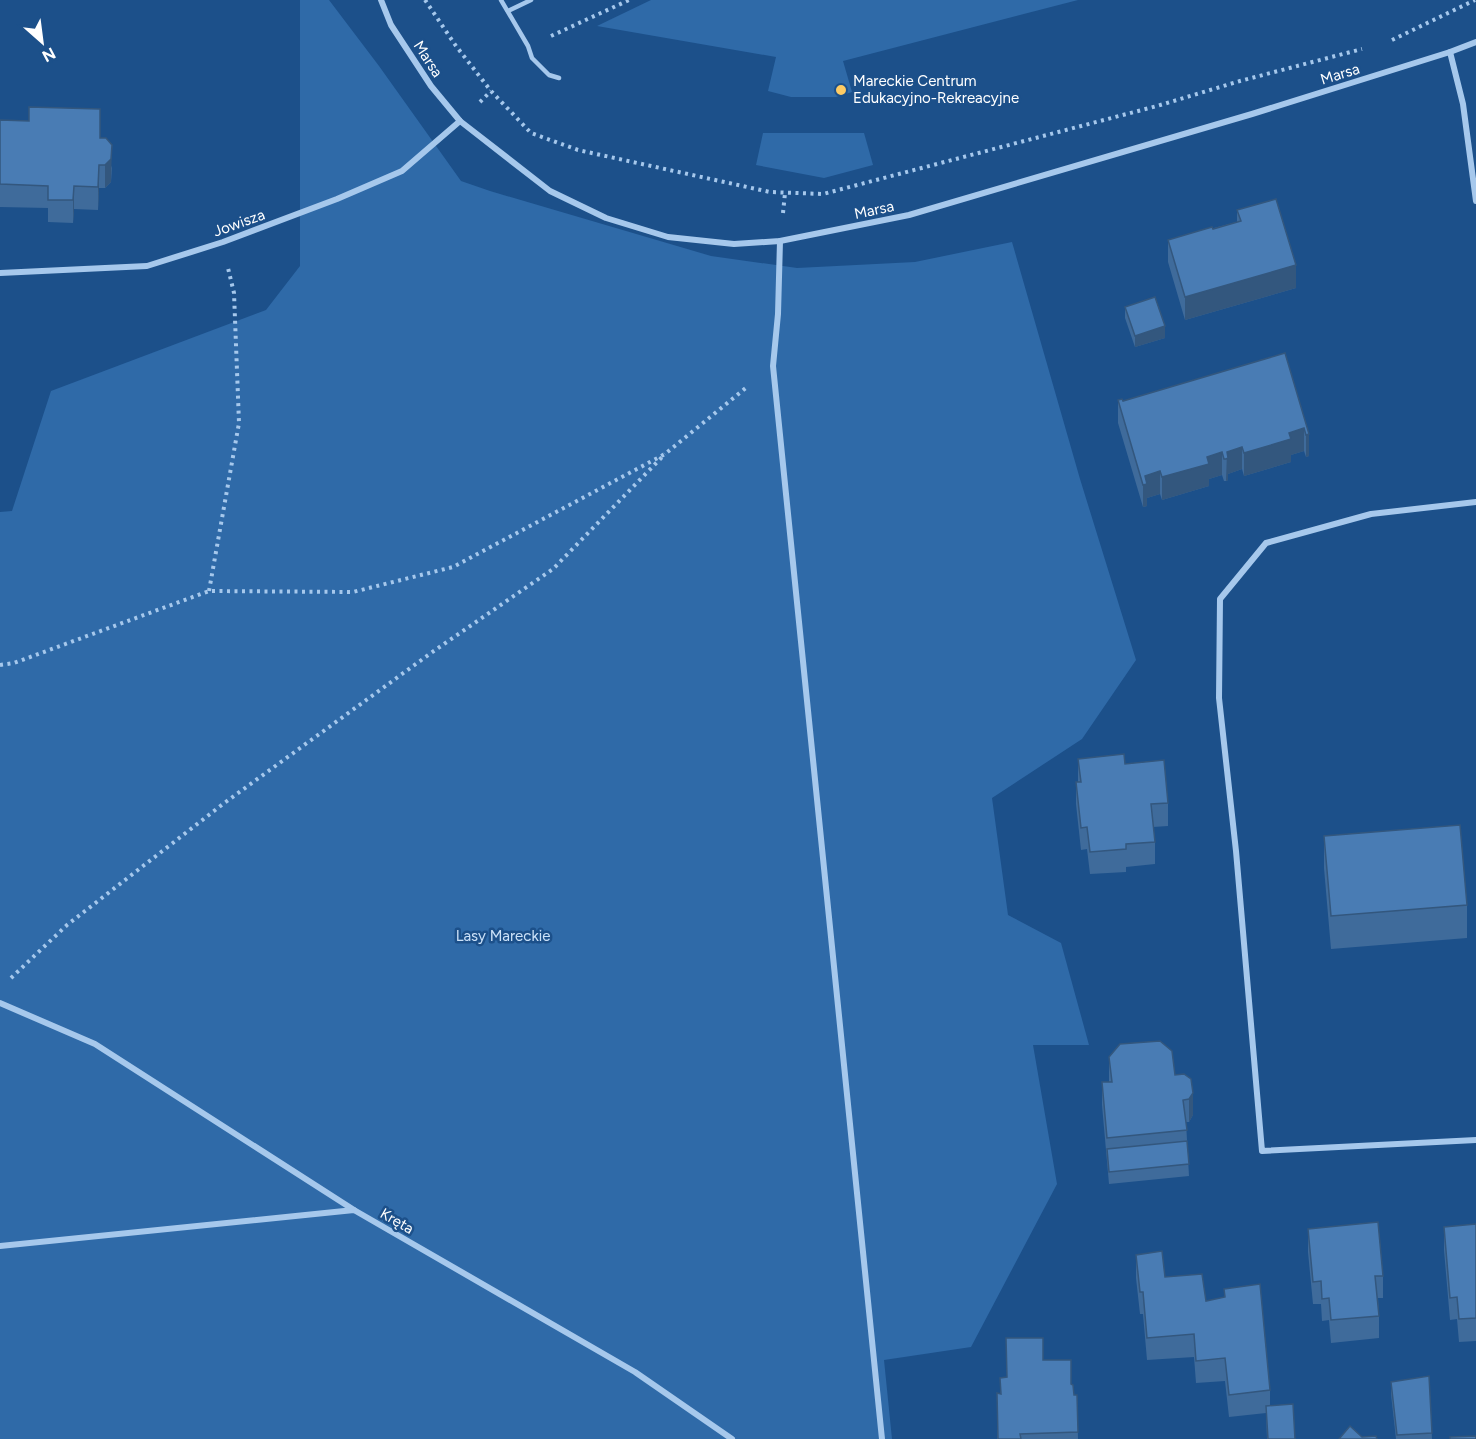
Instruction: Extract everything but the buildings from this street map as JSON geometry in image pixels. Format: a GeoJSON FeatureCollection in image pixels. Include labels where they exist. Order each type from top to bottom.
{"type":"FeatureCollection","features":[{"type":"Feature","properties":{"kind":"street","name":"Marsa"},"geometry":{"type":"LineString","coordinates":[[381,0],[391,25],[431,86],[460,121],[550,191],[606,218],[669,237],[734,244],[780,241],[909,215],[1252,114],[1476,42]]}},
{"type":"Feature","properties":{"kind":"street"},"geometry":{"type":"LineString","coordinates":[[1450,52],[1463,104],[1476,201]]}},
{"type":"Feature","properties":{"kind":"street","name":"Jowisza"},"geometry":{"type":"LineString","coordinates":[[0,273],[147,266],[223,242],[338,199],[402,171],[460,121]]}},
{"type":"Feature","properties":{"kind":"street"},"geometry":{"type":"LineString","coordinates":[[780,241],[778,314],[773,366],[882,1439]]}},
{"type":"Feature","properties":{"kind":"street"},"geometry":{"type":"LineString","coordinates":[[1476,502],[1371,514],[1266,543],[1220,599],[1219,698],[1239,883],[1262,1151],[1476,1140]]}},
{"type":"Feature","properties":{"kind":"street","name":"Kręta"},"geometry":{"type":"LineString","coordinates":[[0,1003],[95,1044],[354,1210],[635,1372],[732,1439]]}},
{"type":"Feature","properties":{"kind":"street"},"geometry":{"type":"LineString","coordinates":[[0,1246],[354,1210]]}},
{"type":"Feature","properties":{"kind":"lane"},"geometry":{"type":"LineString","coordinates":[[501,0],[528,46],[532,58],[549,75],[559,78]]}},
{"type":"Feature","properties":{"kind":"lane"},"geometry":{"type":"LineString","coordinates":[[508,12],[531,0]]}},
{"type":"Feature","properties":{"kind":"path"},"geometry":{"type":"LineString","coordinates":[[425,0],[456,46],[491,91],[531,134],[578,150],[770,192],[823,194],[1157,106],[1367,47]]}},
{"type":"Feature","properties":{"kind":"path"},"geometry":{"type":"LineString","coordinates":[[528,46],[629,0]]}},
{"type":"Feature","properties":{"kind":"path"},"geometry":{"type":"LineString","coordinates":[[1388,42],[1475,0]]}},
{"type":"Feature","properties":{"kind":"path"},"geometry":{"type":"LineString","coordinates":[[209,591],[239,423],[234,293],[223,242]]}},
{"type":"Feature","properties":{"kind":"path"},"geometry":{"type":"LineString","coordinates":[[8,981],[67,925],[223,804],[430,653],[552,569],[665,454],[773,366]]}},
{"type":"Feature","properties":{"kind":"path"},"geometry":{"type":"LineString","coordinates":[[0,665],[14,663],[209,591],[352,592],[453,567],[665,454]]}},
{"type":"Feature","properties":{"kind":"green space","name":"Lasy Mareckie"},"geometry":{"type":"Polygon","coordinates":[[[300,0],[329,0],[461,181],[490,191],[711,256],[797,268],[915,262],[1012,242],[1080,479],[1136,660],[1082,739],[992,798],[1008,915],[1061,943],[1089,1045],[1033,1045],[1057,1184],[971,1347],[884,1360],[892,1439],[0,1439],[0,512],[12,511],[51,391],[266,310],[300,266],[300,0]]]}},
{"type":"Feature","properties":{"kind":"green space"},"geometry":{"type":"Polygon","coordinates":[[[651,0],[1078,0],[843,61],[852,92],[836,97],[791,97],[768,91],[776,57],[597,26],[651,0]]]}},
{"type":"Feature","properties":{"kind":"green space"},"geometry":{"type":"Polygon","coordinates":[[[763,133],[864,133],[873,165],[824,178],[756,165],[763,133]]]}},
{"type":"Feature","properties":{"kind":"place","name":"Mareckie Centrum Edukacyjno-Rekreacyjne"},"geometry":{"type":"Point","coordinates":[841,90]}}]}
